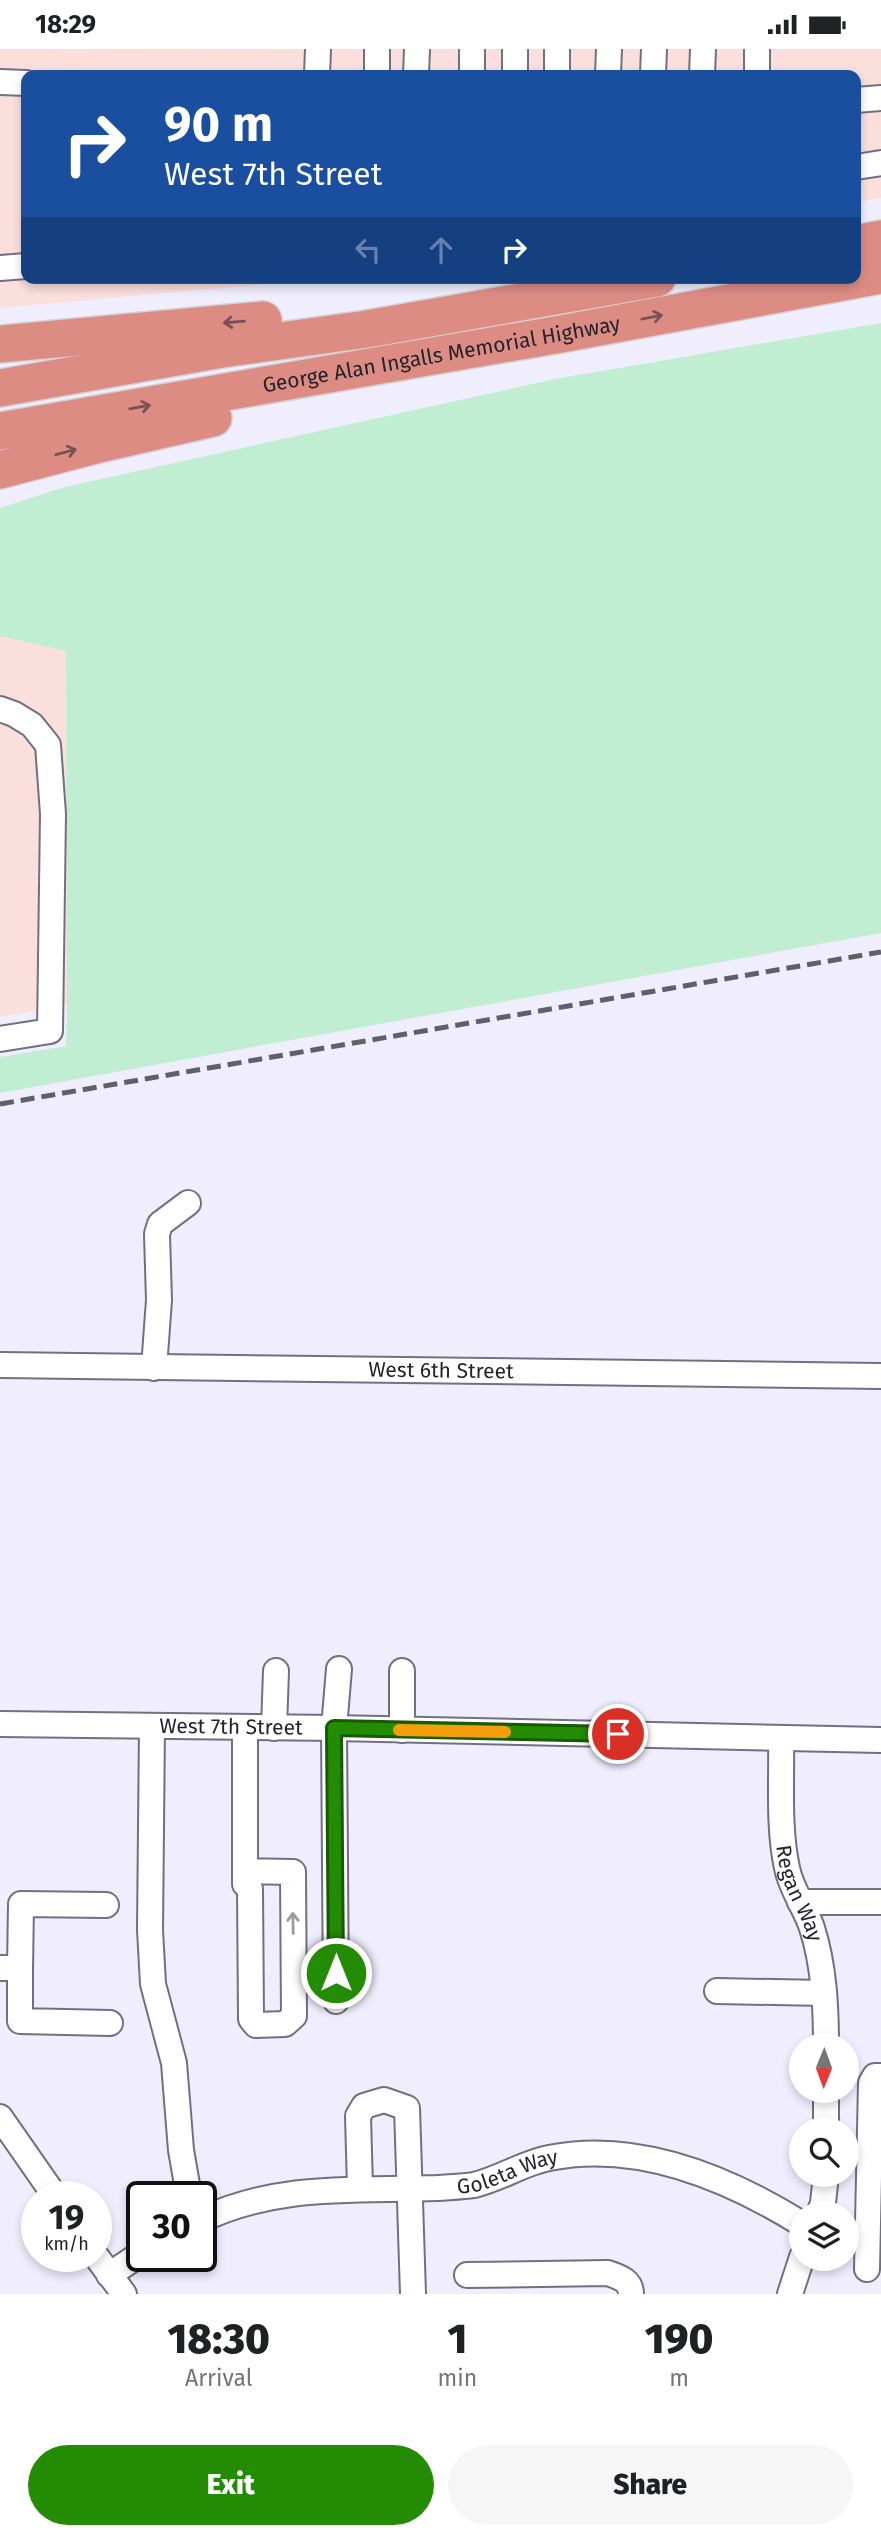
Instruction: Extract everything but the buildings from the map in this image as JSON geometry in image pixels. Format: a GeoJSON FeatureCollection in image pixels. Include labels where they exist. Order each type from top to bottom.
{"type":"FeatureCollection","features":[{"type":"Feature","properties":{"kind":"highway"},"geometry":{"type":"LineString","coordinates":[[861,243],[881,239]]}},
{"type":"Feature","properties":{"kind":"highway","name":"George Alan Ingalls Memorial Highway"},"geometry":{"type":"LineString","coordinates":[[861,279],[881,275]]}},
{"type":"Feature","properties":{"kind":"highway","name":"George Alan Ingalls Memorial Highway"},"geometry":{"type":"LineString","coordinates":[[0,388],[222,349],[366,329],[622,284]]}},
{"type":"Feature","properties":{"kind":"highway","name":"George Alan Ingalls Memorial Highway"},"geometry":{"type":"LineString","coordinates":[[0,431],[832,284]]}},
{"type":"Feature","properties":{"kind":"highway"},"geometry":{"type":"LineString","coordinates":[[0,344],[547,297]]}},
{"type":"Feature","properties":{"kind":"highway"},"geometry":{"type":"LineString","coordinates":[[0,470],[561,334]]}},
{"type":"Feature","properties":{"kind":"street"},"geometry":{"type":"LineString","coordinates":[[317,70],[318,49]]}},
{"type":"Feature","properties":{"kind":"street"},"geometry":{"type":"LineString","coordinates":[[377,49],[377,70]]}},
{"type":"Feature","properties":{"kind":"street"},"geometry":{"type":"LineString","coordinates":[[416,70],[417,49]]}},
{"type":"Feature","properties":{"kind":"street"},"geometry":{"type":"LineString","coordinates":[[472,49],[472,70]]}},
{"type":"Feature","properties":{"kind":"street"},"geometry":{"type":"LineString","coordinates":[[515,49],[515,70]]}},
{"type":"Feature","properties":{"kind":"street"},"geometry":{"type":"LineString","coordinates":[[557,70],[558,49]]}},
{"type":"Feature","properties":{"kind":"street"},"geometry":{"type":"LineString","coordinates":[[608,70],[609,49]]}},
{"type":"Feature","properties":{"kind":"street"},"geometry":{"type":"LineString","coordinates":[[653,70],[654,49]]}},
{"type":"Feature","properties":{"kind":"street"},"geometry":{"type":"LineString","coordinates":[[702,70],[703,49]]}},
{"type":"Feature","properties":{"kind":"street"},"geometry":{"type":"LineString","coordinates":[[757,49],[757,70]]}},
{"type":"Feature","properties":{"kind":"street"},"geometry":{"type":"LineString","coordinates":[[0,82],[21,83]]}},
{"type":"Feature","properties":{"kind":"street"},"geometry":{"type":"LineString","coordinates":[[861,100],[881,98]]}},
{"type":"Feature","properties":{"kind":"street"},"geometry":{"type":"LineString","coordinates":[[861,166],[881,163]]}},
{"type":"Feature","properties":{"kind":"street"},"geometry":{"type":"LineString","coordinates":[[0,268],[21,266]]}},
{"type":"Feature","properties":{"kind":"street"},"geometry":{"type":"LineString","coordinates":[[0,709],[32,725],[48,745],[52,814],[50,1031],[0,1039]]}},
{"type":"Feature","properties":{"kind":"street"},"geometry":{"type":"LineString","coordinates":[[154,1368],[159,1300],[157,1234],[160,1224],[188,1203]]}},
{"type":"Feature","properties":{"kind":"street","name":"West 6th Street"},"geometry":{"type":"LineString","coordinates":[[0,1365],[881,1376]]}},
{"type":"Feature","properties":{"kind":"street"},"geometry":{"type":"LineString","coordinates":[[336,2001],[334,1728],[339,1669]]}},
{"type":"Feature","properties":{"kind":"street"},"geometry":{"type":"LineString","coordinates":[[274,1728],[276,1671]]}},
{"type":"Feature","properties":{"kind":"street"},"geometry":{"type":"LineString","coordinates":[[402,1671],[402,1730]]}},
{"type":"Feature","properties":{"kind":"street","name":"West 7th Street"},"geometry":{"type":"LineString","coordinates":[[0,1724],[881,1740]]}},
{"type":"Feature","properties":{"kind":"street"},"geometry":{"type":"LineString","coordinates":[[152,1726],[150,1930],[153,1984],[174,2063],[181,2150],[186,2181]]}},
{"type":"Feature","properties":{"kind":"street"},"geometry":{"type":"LineString","coordinates":[[245,1727],[245,1871],[245,1884],[250,1889],[251,2019],[257,2025],[285,2024],[294,2016],[293,1872],[245,1871]]}},
{"type":"Feature","properties":{"kind":"street","name":"Regan Way"},"geometry":{"type":"LineString","coordinates":[[781,1738],[787,1870],[811,1925],[818,1949],[826,2033]]}},
{"type":"Feature","properties":{"kind":"street"},"geometry":{"type":"LineString","coordinates":[[800,1902],[881,1902]]}},
{"type":"Feature","properties":{"kind":"street"},"geometry":{"type":"LineString","coordinates":[[106,1905],[21,1904],[10,1968],[20,2021],[110,2023]]}},
{"type":"Feature","properties":{"kind":"street"},"geometry":{"type":"LineString","coordinates":[[717,1991],[824,1993]]}},
{"type":"Feature","properties":{"kind":"street"},"geometry":{"type":"LineString","coordinates":[[874,2273],[871,2083],[875,2076],[881,2076]]}},
{"type":"Feature","properties":{"kind":"street"},"geometry":{"type":"LineString","coordinates":[[360,2188],[358,2116],[364,2106],[384,2100],[407,2108],[413,2294]]}},
{"type":"Feature","properties":{"kind":"street"},"geometry":{"type":"LineString","coordinates":[[0,2117],[45,2181]]}},
{"type":"Feature","properties":{"kind":"street","name":"Goleta Way"},"geometry":{"type":"LineString","coordinates":[[217,2214],[247,2202],[276,2195],[360,2188],[472,2185],[549,2158],[620,2155],[661,2161],[700,2173],[752,2196],[789,2217]]}},
{"type":"Feature","properties":{"kind":"street"},"geometry":{"type":"LineString","coordinates":[[859,2262],[874,2273]]}},
{"type":"Feature","properties":{"kind":"street"},"geometry":{"type":"LineString","coordinates":[[113,2282],[126,2269]]}},
{"type":"Feature","properties":{"kind":"street"},"geometry":{"type":"LineString","coordinates":[[790,2294],[797,2271]]}},
{"type":"Feature","properties":{"kind":"street"},"geometry":{"type":"LineString","coordinates":[[467,2275],[608,2273],[623,2277],[631,2289],[631,2294]]}},
{"type":"Feature","properties":{"kind":"shaded area"},"geometry":{"type":"Polygon","coordinates":[[[0,49],[307,49],[307,59],[0,53],[0,49]]]}},
{"type":"Feature","properties":{"kind":"shaded area"},"geometry":{"type":"Polygon","coordinates":[[[307,49],[881,49],[881,198],[861,201],[861,70],[21,70],[21,284],[265,284],[0,308],[0,53],[307,59],[307,49]]]}},
{"type":"Feature","properties":{"kind":"shaded area"},"geometry":{"type":"Polygon","coordinates":[[[0,636],[66,650],[67,1005],[0,1017],[0,636]]]}},
{"type":"Feature","properties":{"kind":"green space"},"geometry":{"type":"Polygon","coordinates":[[[881,323],[881,933],[0,1093],[0,1057],[66,1046],[67,1005],[66,651],[0,636],[0,508],[65,487],[555,379],[881,323]]]}},
{"type":"Feature","properties":{"kind":"railway"},"geometry":{"type":"LineString","coordinates":[[0,1104],[881,952]]}},
{"type":"Feature","properties":{"kind":"slow traffic"},"geometry":{"type":"LineString","coordinates":[[399,1730],[505,1732]]}},
{"type":"Feature","properties":{"kind":"route"},"geometry":{"type":"LineString","coordinates":[[336,1973],[334,1728],[618,1734]]}}]}
